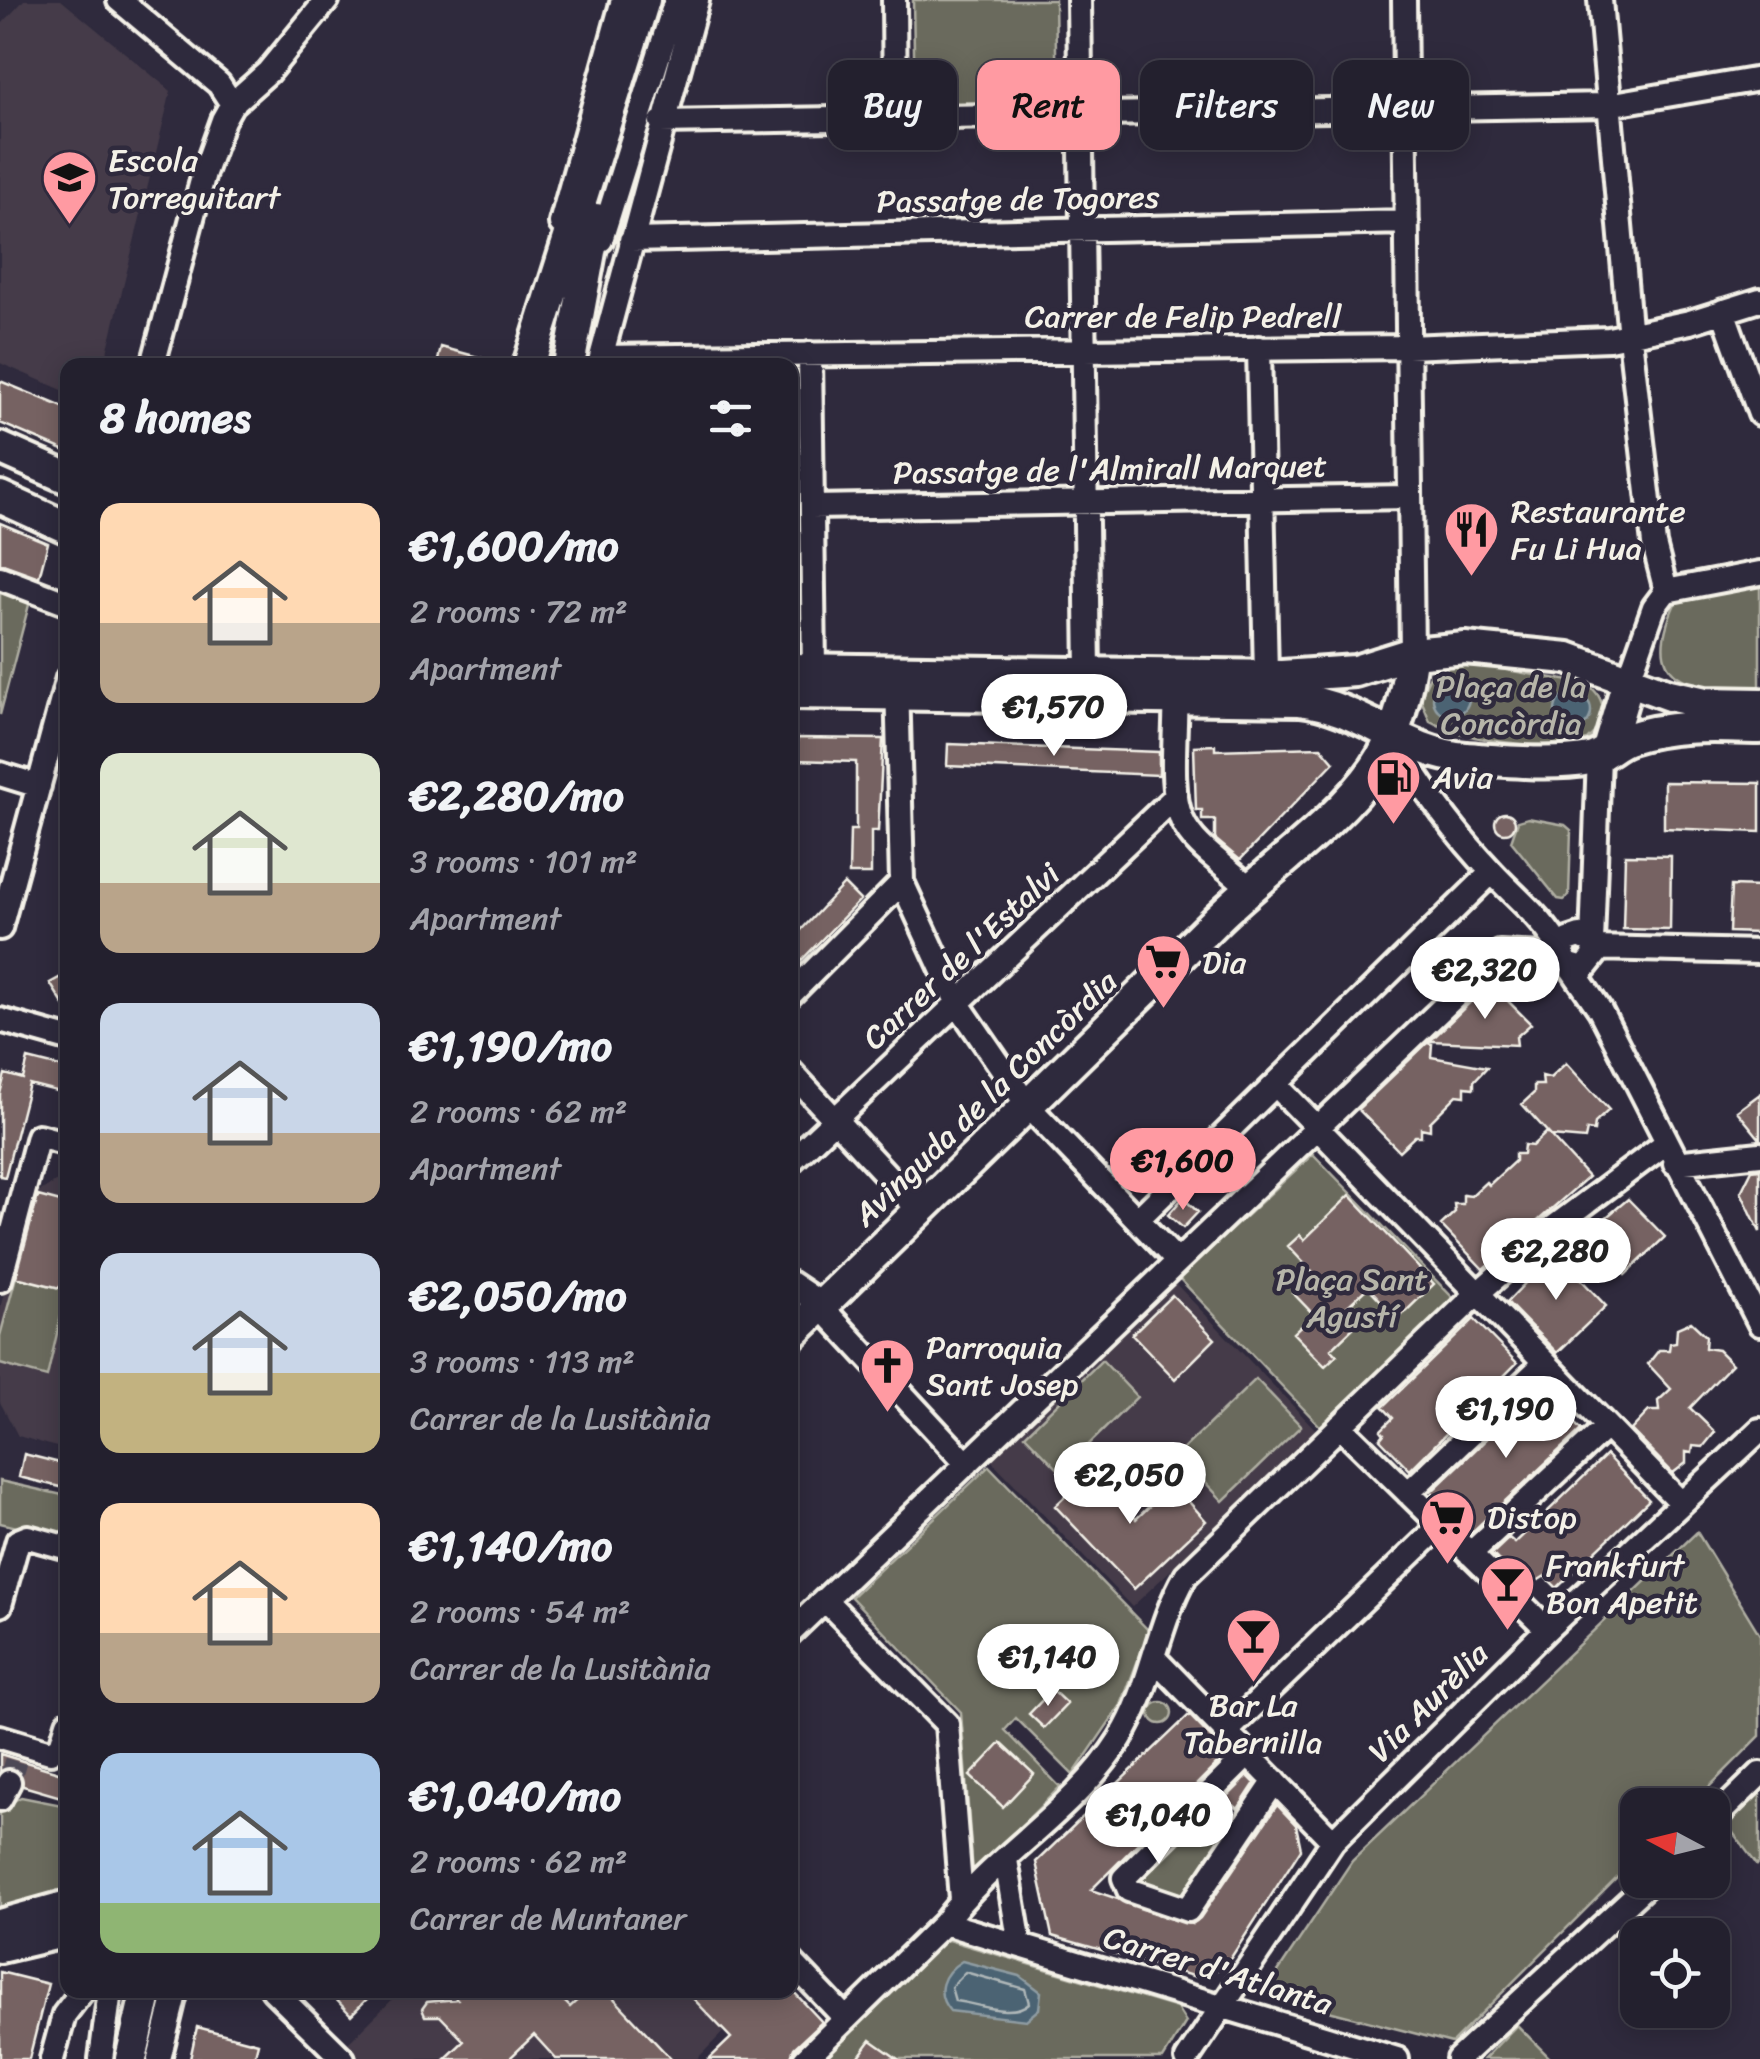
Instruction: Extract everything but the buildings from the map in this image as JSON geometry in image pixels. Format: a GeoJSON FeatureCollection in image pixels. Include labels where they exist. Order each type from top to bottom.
{"type":"FeatureCollection","features":[{"type":"Feature","properties":{"kind":"main road"},"geometry":{"type":"LineString","coordinates":[[568,358],[572,242],[644,0]]}},
{"type":"Feature","properties":{"kind":"main road"},"geometry":{"type":"LineString","coordinates":[[532,358],[569,280],[660,0]]}},
{"type":"Feature","properties":{"kind":"main road"},"geometry":{"type":"LineString","coordinates":[[0,448],[60,474]]}},
{"type":"Feature","properties":{"kind":"main road"},"geometry":{"type":"LineString","coordinates":[[0,497],[60,524]]}},
{"type":"Feature","properties":{"kind":"main road"},"geometry":{"type":"LineString","coordinates":[[802,670],[897,682],[1175,686],[1266,676],[1338,674],[1412,653],[1448,648],[1529,652],[1592,664],[1702,702],[1760,704]]}},
{"type":"Feature","properties":{"kind":"main road"},"geometry":{"type":"LineString","coordinates":[[1391,736],[1404,699],[1412,653]]}},
{"type":"Feature","properties":{"kind":"main road"},"geometry":{"type":"LineString","coordinates":[[798,692],[897,682],[1088,674],[1316,702],[1343,709],[1391,736],[1450,756],[1564,760],[1604,752],[1624,739],[1677,727],[1760,728]]}},
{"type":"Feature","properties":{"kind":"main road"},"geometry":{"type":"LineString","coordinates":[[1604,752],[1628,678]]}},
{"type":"Feature","properties":{"kind":"main road","name":"Avinguda de la Concòrdia"},"geometry":{"type":"LineString","coordinates":[[798,1329],[1249,888],[1356,791],[1391,736]]}},
{"type":"Feature","properties":{"kind":"main road"},"geometry":{"type":"LineString","coordinates":[[0,1925],[60,1908]]}},
{"type":"Feature","properties":{"kind":"main road"},"geometry":{"type":"LineString","coordinates":[[0,1947],[60,1934]]}},
{"type":"Feature","properties":{"kind":"main road"},"geometry":{"type":"LineString","coordinates":[[118,2059],[131,1998]]}},
{"type":"Feature","properties":{"kind":"main road"},"geometry":{"type":"LineString","coordinates":[[131,2059],[145,1998]]}},
{"type":"Feature","properties":{"kind":"street"},"geometry":{"type":"LineString","coordinates":[[119,0],[219,84],[232,104]]}},
{"type":"Feature","properties":{"kind":"street"},"geometry":{"type":"LineString","coordinates":[[569,280],[567,194],[624,0]]}},
{"type":"Feature","properties":{"kind":"street"},"geometry":{"type":"LineString","coordinates":[[569,280],[598,253],[676,0]]}},
{"type":"Feature","properties":{"kind":"street"},"geometry":{"type":"LineString","coordinates":[[601,358],[696,0]]}},
{"type":"Feature","properties":{"kind":"street"},"geometry":{"type":"LineString","coordinates":[[894,0],[895,60]]}},
{"type":"Feature","properties":{"kind":"street"},"geometry":{"type":"LineString","coordinates":[[1079,0],[1081,60]]}},
{"type":"Feature","properties":{"kind":"street"},"geometry":{"type":"LineString","coordinates":[[1404,0],[1405,60]]}},
{"type":"Feature","properties":{"kind":"street"},"geometry":{"type":"LineString","coordinates":[[1600,0],[1630,338],[1654,544],[1666,590],[1645,630],[1628,678]]}},
{"type":"Feature","properties":{"kind":"street"},"geometry":{"type":"LineString","coordinates":[[154,358],[204,173],[232,104],[268,72],[319,3]]}},
{"type":"Feature","properties":{"kind":"street"},"geometry":{"type":"LineString","coordinates":[[1469,108],[1608,105],[1760,78]]}},
{"type":"Feature","properties":{"kind":"street"},"geometry":{"type":"LineString","coordinates":[[1120,115],[1333,111]]}},
{"type":"Feature","properties":{"kind":"street"},"geometry":{"type":"LineString","coordinates":[[661,122],[828,120]]}},
{"type":"Feature","properties":{"kind":"street"},"geometry":{"type":"LineString","coordinates":[[1083,150],[1088,674]]}},
{"type":"Feature","properties":{"kind":"street"},"geometry":{"type":"LineString","coordinates":[[1406,150],[1412,653]]}},
{"type":"Feature","properties":{"kind":"street","name":"Passatge de Togores"},"geometry":{"type":"LineString","coordinates":[[631,240],[1407,222]]}},
{"type":"Feature","properties":{"kind":"street","name":"Carrer de Felip Pedrell"},"geometry":{"type":"LineString","coordinates":[[690,358],[1084,348],[1406,346],[1630,338],[1760,300]]}},
{"type":"Feature","properties":{"kind":"street"},"geometry":{"type":"LineString","coordinates":[[1723,311],[1760,414]]}},
{"type":"Feature","properties":{"kind":"street"},"geometry":{"type":"LineString","coordinates":[[1258,348],[1266,676]]}},
{"type":"Feature","properties":{"kind":"street"},"geometry":{"type":"LineString","coordinates":[[802,670],[812,507],[810,354]]}},
{"type":"Feature","properties":{"kind":"street","name":"Passatge de l'Almirall Marquet"},"geometry":{"type":"LineString","coordinates":[[812,507],[1408,498]]}},
{"type":"Feature","properties":{"kind":"street"},"geometry":{"type":"LineString","coordinates":[[1666,590],[1710,578],[1760,573]]}},
{"type":"Feature","properties":{"kind":"street"},"geometry":{"type":"LineString","coordinates":[[0,578],[60,601]]}},
{"type":"Feature","properties":{"kind":"street"},"geometry":{"type":"LineString","coordinates":[[897,682],[902,882],[958,1004],[1028,1106],[1177,1262]]}},
{"type":"Feature","properties":{"kind":"street"},"geometry":{"type":"LineString","coordinates":[[1175,686],[1176,796],[1182,822],[1198,842],[1249,888]]}},
{"type":"Feature","properties":{"kind":"street"},"geometry":{"type":"LineString","coordinates":[[0,928],[60,707]]}},
{"type":"Feature","properties":{"kind":"street"},"geometry":{"type":"LineString","coordinates":[[1391,736],[1420,785],[1492,872],[1579,952]]}},
{"type":"Feature","properties":{"kind":"street"},"geometry":{"type":"LineString","coordinates":[[1604,752],[1579,952],[1600,1010],[1760,1324]]}},
{"type":"Feature","properties":{"kind":"street"},"geometry":{"type":"LineString","coordinates":[[0,774],[38,786]]}},
{"type":"Feature","properties":{"kind":"street","name":"Carrer de l'Estalvi"},"geometry":{"type":"LineString","coordinates":[[798,1155],[1176,796]]}},
{"type":"Feature","properties":{"kind":"street"},"geometry":{"type":"LineString","coordinates":[[1139,1218],[1492,872]]}},
{"type":"Feature","properties":{"kind":"street"},"geometry":{"type":"LineString","coordinates":[[798,987],[902,882]]}},
{"type":"Feature","properties":{"kind":"street"},"geometry":{"type":"LineString","coordinates":[[798,1625],[1500,954],[1760,952]]}},
{"type":"Feature","properties":{"kind":"street"},"geometry":{"type":"LineString","coordinates":[[0,1020],[60,1037]]}},
{"type":"Feature","properties":{"kind":"street"},"geometry":{"type":"LineString","coordinates":[[798,1080],[920,1211]]}},
{"type":"Feature","properties":{"kind":"street"},"geometry":{"type":"LineString","coordinates":[[1276,1085],[1680,1502]]}},
{"type":"Feature","properties":{"kind":"street"},"geometry":{"type":"LineString","coordinates":[[0,1280],[38,1136],[60,1142]]}},
{"type":"Feature","properties":{"kind":"street"},"geometry":{"type":"LineString","coordinates":[[805,2059],[944,1923],[961,1899],[1077,1792],[1120,1739],[1155,1659],[1168,1606],[1186,1575],[1476,1295],[1546,1233],[1671,1153],[1760,1154]]}},
{"type":"Feature","properties":{"kind":"street"},"geometry":{"type":"LineString","coordinates":[[798,1288],[821,1307],[967,1464]]}},
{"type":"Feature","properties":{"kind":"street"},"geometry":{"type":"LineString","coordinates":[[1408,1492],[1544,1364]]}},
{"type":"Feature","properties":{"kind":"street"},"geometry":{"type":"LineString","coordinates":[[1340,1426],[1547,1630]]}},
{"type":"Feature","properties":{"kind":"street"},"geometry":{"type":"LineString","coordinates":[[1470,1554],[1606,1427]]}},
{"type":"Feature","properties":{"kind":"street","name":"Via Aurèlia"},"geometry":{"type":"LineString","coordinates":[[1187,2059],[1333,1841],[1547,1630],[1760,1430]]}},
{"type":"Feature","properties":{"kind":"street"},"geometry":{"type":"LineString","coordinates":[[1226,1731],[1441,1525]]}},
{"type":"Feature","properties":{"kind":"street"},"geometry":{"type":"LineString","coordinates":[[1,1599],[18,1541],[28,1537],[60,1546]]}},
{"type":"Feature","properties":{"kind":"street"},"geometry":{"type":"LineString","coordinates":[[825,1600],[947,1724],[961,1899]]}},
{"type":"Feature","properties":{"kind":"street"},"geometry":{"type":"LineString","coordinates":[[1155,1659],[1333,1841]]}},
{"type":"Feature","properties":{"kind":"street"},"geometry":{"type":"LineString","coordinates":[[9,1764],[60,1747]]}},
{"type":"Feature","properties":{"kind":"street"},"geometry":{"type":"LineString","coordinates":[[1249,1754],[1124,1878],[1129,1890],[1188,1910],[1275,1781]]}},
{"type":"Feature","properties":{"kind":"street"},"geometry":{"type":"LineString","coordinates":[[1730,1803],[1760,1774]]}},
{"type":"Feature","properties":{"kind":"street"},"geometry":{"type":"LineString","coordinates":[[1006,1860],[1020,1945]]}},
{"type":"Feature","properties":{"kind":"street"},"geometry":{"type":"LineString","coordinates":[[1458,2059],[1632,1898]]}},
{"type":"Feature","properties":{"kind":"street","name":"Carrer d'Atlanta"},"geometry":{"type":"LineString","coordinates":[[944,1923],[1397,2059]]}},
{"type":"Feature","properties":{"kind":"street"},"geometry":{"type":"LineString","coordinates":[[798,1968],[846,2019]]}},
{"type":"Feature","properties":{"kind":"street"},"geometry":{"type":"LineString","coordinates":[[52,2059],[64,2015],[78,1998]]}},
{"type":"Feature","properties":{"kind":"street"},"geometry":{"type":"LineString","coordinates":[[101,2059],[109,1998]]}},
{"type":"Feature","properties":{"kind":"street"},"geometry":{"type":"LineString","coordinates":[[159,2059],[174,1998]]}},
{"type":"Feature","properties":{"kind":"street"},"geometry":{"type":"LineString","coordinates":[[281,1998],[343,2059]]}},
{"type":"Feature","properties":{"kind":"shaded area","name":"Escola Torreguitart"},"geometry":{"type":"Polygon","coordinates":[[[24,0],[61,0],[171,91],[106,358],[60,358],[60,389],[0,363],[0,26],[24,0]]]}},
{"type":"Feature","properties":{"kind":"shaded area"},"geometry":{"type":"Polygon","coordinates":[[[60,1179],[60,1448],[18,1436],[0,1402],[0,1308],[30,1197],[60,1179]]]}},
{"type":"Feature","properties":{"kind":"shaded area"},"geometry":{"type":"Polygon","coordinates":[[[1173,1281],[1317,1431],[1132,1607],[991,1460],[1173,1281]]]}},
{"type":"Feature","properties":{"kind":"shaded area"},"geometry":{"type":"Polygon","coordinates":[[[394,1998],[756,1998],[697,2059],[359,2059],[346,2045],[394,1998]]]}},
{"type":"Feature","properties":{"kind":"green space"},"geometry":{"type":"Polygon","coordinates":[[[913,0],[1055,0],[1056,60],[977,60],[977,103],[957,103],[957,60],[914,60],[913,0]]]}},
{"type":"Feature","properties":{"kind":"green space"},"geometry":{"type":"Polygon","coordinates":[[[1760,580],[1760,691],[1711,688],[1676,675],[1667,664],[1663,647],[1679,595],[1760,580]]]}},
{"type":"Feature","properties":{"kind":"green space"},"geometry":{"type":"Polygon","coordinates":[[[0,585],[31,597],[0,715],[0,585]]]}},
{"type":"Feature","properties":{"kind":"green space","name":"Plaça de la Concòrdia"},"geometry":{"type":"Polygon","coordinates":[[[1450,666],[1483,666],[1587,684],[1602,704],[1599,726],[1587,740],[1550,745],[1485,739],[1430,721],[1420,697],[1431,674],[1450,666]]]}},
{"type":"Feature","properties":{"kind":"green space"},"geometry":{"type":"Polygon","coordinates":[[[1528,818],[1565,825],[1571,830],[1569,896],[1564,900],[1558,899],[1511,841],[1518,821],[1528,818]]]}},
{"type":"Feature","properties":{"kind":"green space","name":"Plaça Sant Agustí"},"geometry":{"type":"Polygon","coordinates":[[[1313,1154],[1454,1299],[1321,1427],[1179,1278],[1313,1154]]]}},
{"type":"Feature","properties":{"kind":"green space"},"geometry":{"type":"Polygon","coordinates":[[[16,1277],[60,1288],[60,1320],[47,1377],[0,1364],[0,1336],[16,1277]]]}},
{"type":"Feature","properties":{"kind":"green space"},"geometry":{"type":"Polygon","coordinates":[[[1102,1360],[1137,1397],[1061,1472],[1025,1435],[1102,1360]]]}},
{"type":"Feature","properties":{"kind":"green space"},"geometry":{"type":"Polygon","coordinates":[[[1256,1379],[1301,1426],[1223,1501],[1178,1454],[1256,1379]]]}},
{"type":"Feature","properties":{"kind":"green space"},"geometry":{"type":"Polygon","coordinates":[[[989,1466],[1149,1631],[1121,1705],[1073,1775],[1016,1718],[1005,1730],[1060,1787],[973,1874],[961,1712],[851,1597],[989,1466]]]}},
{"type":"Feature","properties":{"kind":"green space"},"geometry":{"type":"Polygon","coordinates":[[[0,1481],[60,1494],[60,1537],[0,1523],[0,1481]]]}},
{"type":"Feature","properties":{"kind":"green space"},"geometry":{"type":"Polygon","coordinates":[[[1697,1532],[1760,1635],[1760,1736],[1708,1788],[1620,1788],[1620,1875],[1452,2043],[1263,1994],[1352,1861],[1697,1532]]]}},
{"type":"Feature","properties":{"kind":"green space"},"geometry":{"type":"Polygon","coordinates":[[[1157,1702],[1165,1702],[1172,1713],[1165,1724],[1157,1724],[1150,1717],[1150,1709],[1157,1702]]]}},
{"type":"Feature","properties":{"kind":"green space"},"geometry":{"type":"Polygon","coordinates":[[[1760,1788],[1757,1865],[1730,1829],[1730,1817],[1760,1788]]]}},
{"type":"Feature","properties":{"kind":"green space"},"geometry":{"type":"Polygon","coordinates":[[[21,1797],[60,1805],[60,1897],[0,1917],[0,1809],[21,1797]]]}},
{"type":"Feature","properties":{"kind":"green space"},"geometry":{"type":"Polygon","coordinates":[[[1216,1799],[1239,1822],[1184,1898],[1139,1882],[1216,1799]]]}},
{"type":"Feature","properties":{"kind":"green space"},"geometry":{"type":"Polygon","coordinates":[[[948,1940],[1177,2008],[1186,2022],[1163,2059],[819,2059],[939,1941],[948,1940]]]}},
{"type":"Feature","properties":{"kind":"green space"},"geometry":{"type":"Polygon","coordinates":[[[1517,2025],[1551,2059],[1484,2059],[1517,2025]]]}},
{"type":"Feature","properties":{"kind":"water"},"geometry":{"type":"Polygon","coordinates":[[[1451,680],[1464,685],[1469,698],[1464,711],[1451,716],[1438,711],[1433,698],[1438,685],[1451,680]]]}},
{"type":"Feature","properties":{"kind":"water"},"geometry":{"type":"Polygon","coordinates":[[[1573,693],[1586,698],[1591,711],[1586,724],[1573,729],[1560,724],[1555,711],[1560,698],[1573,693]]]}},
{"type":"Feature","properties":{"kind":"water"},"geometry":{"type":"Polygon","coordinates":[[[962,1961],[1020,1976],[1041,1992],[1039,2009],[1026,2020],[950,2011],[941,1990],[949,1971],[962,1961]]]}},
{"type":"Feature","properties":{"kind":"tunnel"},"geometry":{"type":"LineString","coordinates":[[9,1782],[16,1759]]}},
{"type":"Feature","properties":{"kind":"place","name":"Escola Torreguitart"},"geometry":{"type":"Point","coordinates":[69,227]}},
{"type":"Feature","properties":{"kind":"place","name":"Restaurante Fu Li Hua"},"geometry":{"type":"Point","coordinates":[1472,578]}},
{"type":"Feature","properties":{"kind":"place","name":"Avia"},"geometry":{"type":"Point","coordinates":[1393,826]}},
{"type":"Feature","properties":{"kind":"place","name":"Dia"},"geometry":{"type":"Point","coordinates":[1163,1011]}},
{"type":"Feature","properties":{"kind":"place","name":"Parroquia Sant Josep"},"geometry":{"type":"Point","coordinates":[887,1414]}},
{"type":"Feature","properties":{"kind":"place","name":"Distop"},"geometry":{"type":"Point","coordinates":[1448,1566]}},
{"type":"Feature","properties":{"kind":"place","name":"Frankfurt Bon Apetit"},"geometry":{"type":"Point","coordinates":[1507,1632]}},
{"type":"Feature","properties":{"kind":"place","name":"Bar La Tabernilla"},"geometry":{"type":"Point","coordinates":[1253,1685]}}]}
